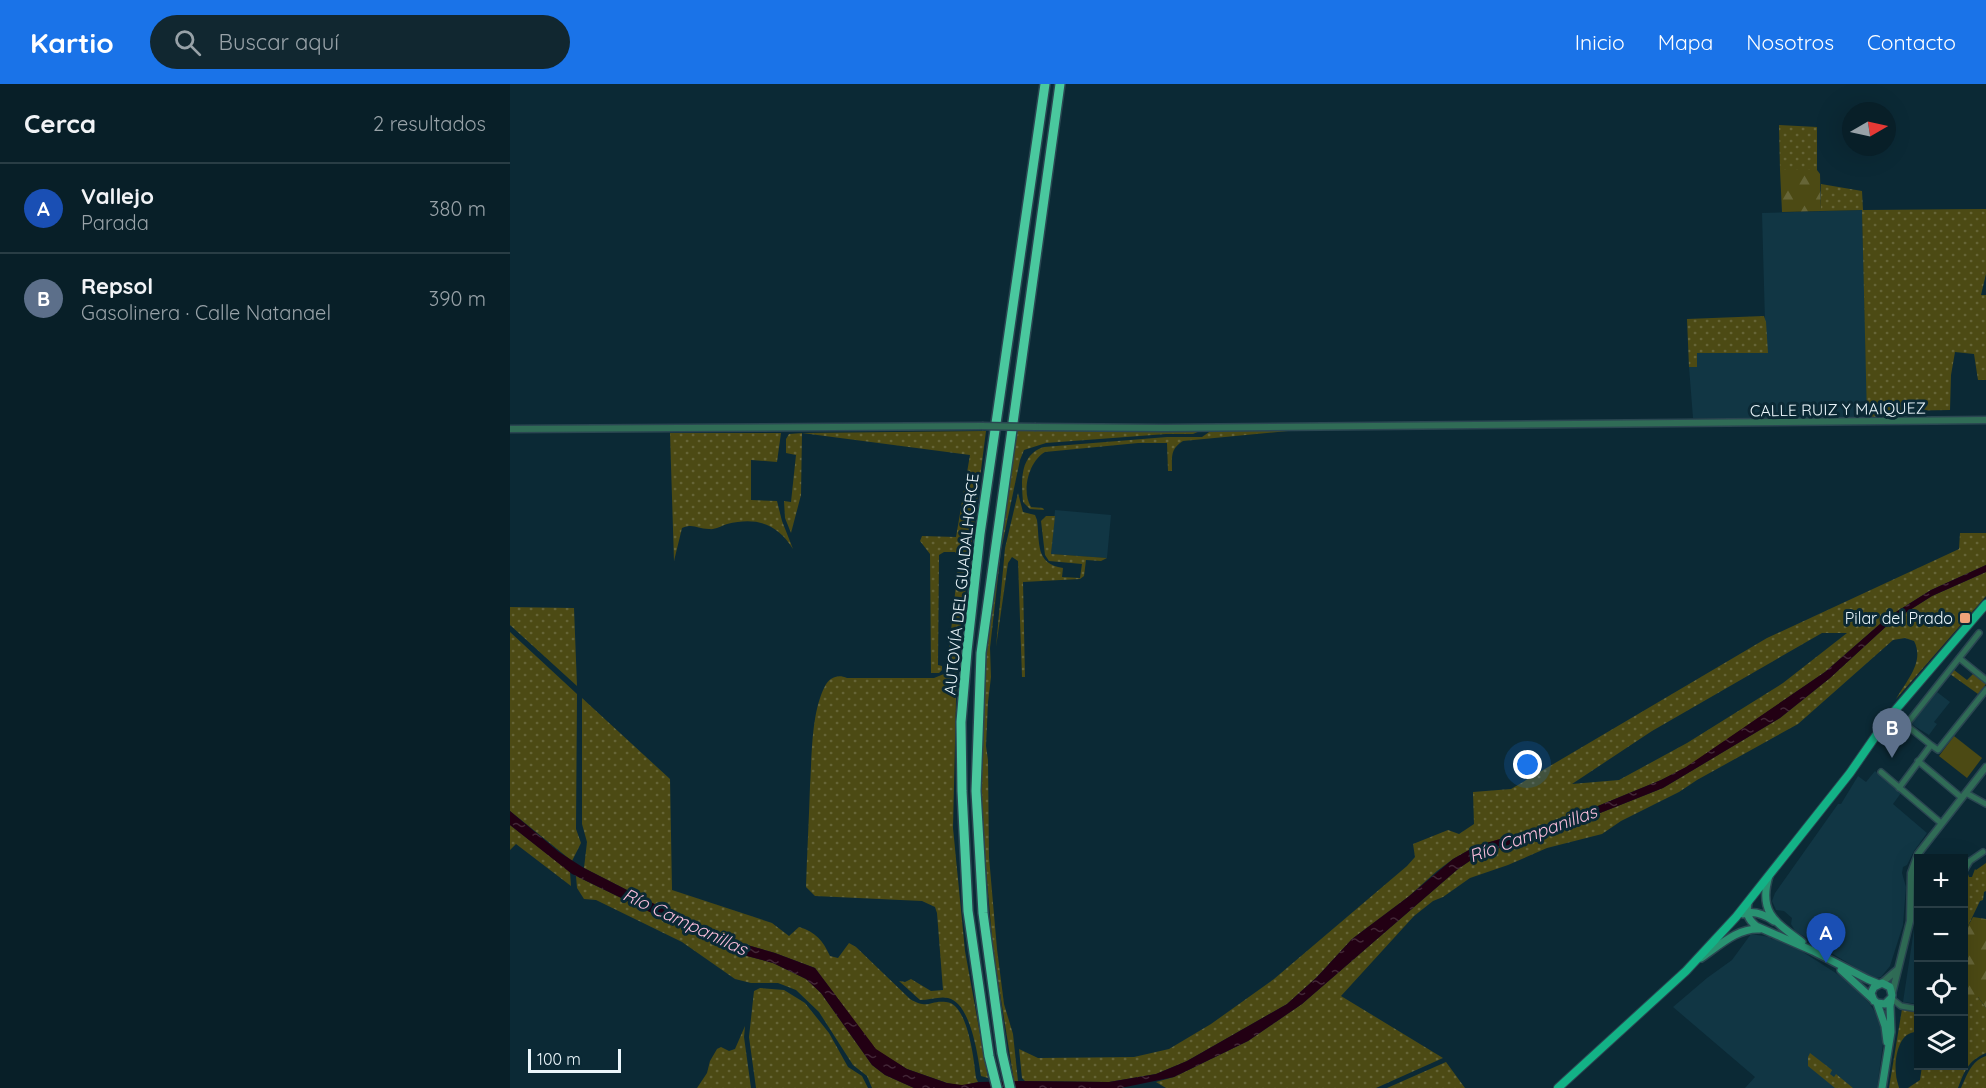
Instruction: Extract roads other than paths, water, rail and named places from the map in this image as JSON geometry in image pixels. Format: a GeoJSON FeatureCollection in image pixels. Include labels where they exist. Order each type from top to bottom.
{"type":"FeatureCollection","features":[{"type":"Feature","properties":{"kind":"highway","name":"AUTOVÍA DEL GUADALHORCE"},"geometry":{"type":"LineString","coordinates":[[997,1088],[989,1056],[968,911],[961,722],[980,534],[1045,84]]}},
{"type":"Feature","properties":{"kind":"highway","name":"AUTOVÍA DEL GUADALHORCE"},"geometry":{"type":"LineString","coordinates":[[1010,1088],[1002,1053],[983,913],[976,791],[981,653],[1060,84]]}},
{"type":"Feature","properties":{"kind":"main road"},"geometry":{"type":"LineString","coordinates":[[1558,1088],[1698,960],[1748,903],[1850,773],[1886,721],[1986,604]]}},
{"type":"Feature","properties":{"kind":"main road"},"geometry":{"type":"LineString","coordinates":[[1769,876],[1765,891],[1766,906],[1781,926]]}},
{"type":"Feature","properties":{"kind":"main road"},"geometry":{"type":"LineString","coordinates":[[1748,903],[1747,912],[1750,921],[1762,929],[1890,987],[1891,1032],[1882,1088]]}},
{"type":"Feature","properties":{"kind":"main road"},"geometry":{"type":"LineString","coordinates":[[1736,917],[1747,912],[1758,913],[1781,926],[1813,951]]}},
{"type":"Feature","properties":{"kind":"main road"},"geometry":{"type":"LineString","coordinates":[[1698,960],[1732,936],[1747,929],[1762,929]]}},
{"type":"Feature","properties":{"kind":"main road"},"geometry":{"type":"LineString","coordinates":[[1833,962],[1875,1002],[1885,1004],[1892,997]]}},
{"type":"Feature","properties":{"kind":"main road"},"geometry":{"type":"LineString","coordinates":[[1881,983],[1872,990],[1871,996],[1885,1026],[1888,1048]]}},
{"type":"Feature","properties":{"kind":"street","name":"CALLE RUIZ Y MAIQUEZ"},"geometry":{"type":"LineString","coordinates":[[510,429],[982,426],[1165,428],[1986,420]]}},
{"type":"Feature","properties":{"kind":"street"},"geometry":{"type":"LineString","coordinates":[[1979,633],[1906,725],[1938,750],[1986,690]]}},
{"type":"Feature","properties":{"kind":"street"},"geometry":{"type":"LineString","coordinates":[[1959,658],[1986,680]]}},
{"type":"Feature","properties":{"kind":"street"},"geometry":{"type":"LineString","coordinates":[[1899,788],[1930,745]]}},
{"type":"Feature","properties":{"kind":"street"},"geometry":{"type":"LineString","coordinates":[[1918,761],[1964,795],[1986,804]]}},
{"type":"Feature","properties":{"kind":"street"},"geometry":{"type":"LineString","coordinates":[[1918,854],[1986,767]]}},
{"type":"Feature","properties":{"kind":"street"},"geometry":{"type":"LineString","coordinates":[[1881,772],[1941,823]]}},
{"type":"Feature","properties":{"kind":"street"},"geometry":{"type":"LineString","coordinates":[[1968,864],[1983,852]]}},
{"type":"Feature","properties":{"kind":"street"},"geometry":{"type":"LineString","coordinates":[[1914,863],[1910,921],[1892,997],[1901,1006],[1914,1008]]}},
{"type":"Feature","properties":{"kind":"street"},"geometry":{"type":"LineString","coordinates":[[1881,983],[1898,968]]}},
{"type":"Feature","properties":{"kind":"water","name":"Río Campanillas"},"geometry":{"type":"Polygon","coordinates":[[[1986,565],[1986,572],[1932,596],[1891,622],[1830,678],[1780,718],[1663,788],[1560,829],[1480,854],[1458,869],[1302,1004],[1248,1041],[1174,1077],[1121,1088],[914,1088],[885,1075],[872,1065],[821,993],[806,979],[773,963],[732,952],[572,874],[510,825],[510,811],[559,852],[584,868],[719,937],[775,953],[815,968],[876,1049],[907,1069],[947,1083],[962,1085],[1018,1081],[1109,1082],[1156,1074],[1187,1061],[1287,1004],[1317,977],[1352,939],[1408,897],[1453,859],[1476,846],[1559,822],[1661,780],[1686,767],[1825,672],[1888,617],[1931,590],[1986,565]]]}},
{"type":"Feature","properties":{"kind":"place","name":"Pilar del Prado"},"geometry":{"type":"Point","coordinates":[1965,618]}},
{"type":"Feature","properties":{"kind":"place","name":"Repsol"},"geometry":{"type":"Point","coordinates":[1892,758]}},
{"type":"Feature","properties":{"kind":"place","name":"Vallejo"},"geometry":{"type":"Point","coordinates":[1826,963]}}]}
